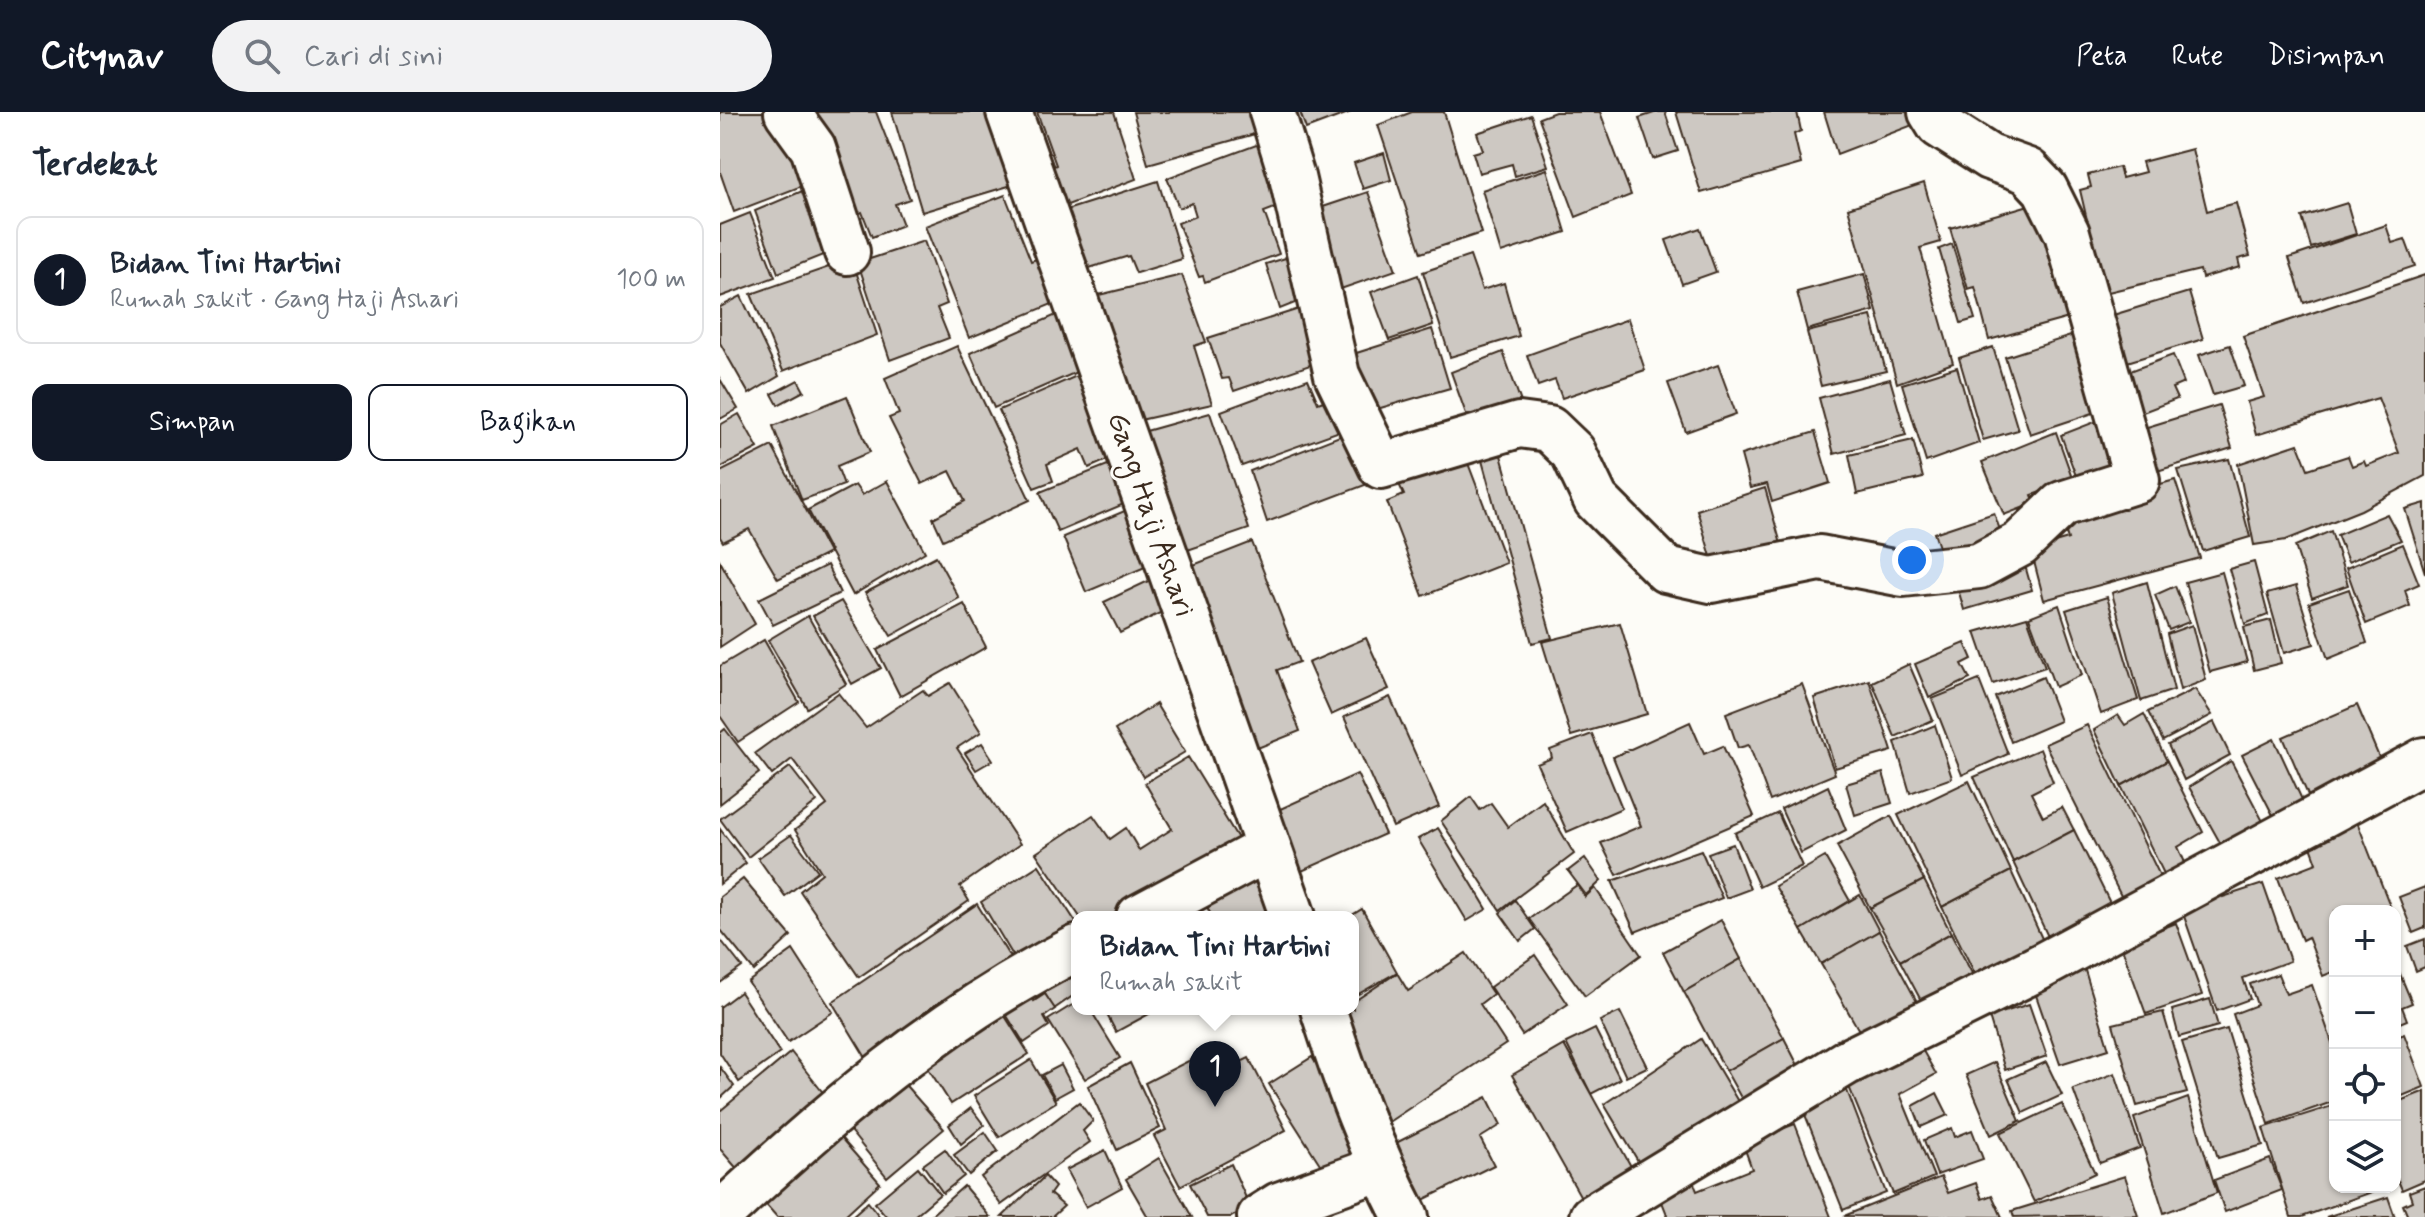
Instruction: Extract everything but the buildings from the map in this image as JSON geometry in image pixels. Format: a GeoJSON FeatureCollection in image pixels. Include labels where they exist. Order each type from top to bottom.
{"type":"FeatureCollection","features":[{"type":"Feature","properties":{"kind":"street"},"geometry":{"type":"LineString","coordinates":[[787,112],[813,148],[847,252]]}},
{"type":"Feature","properties":{"kind":"street","name":"Gang Haji Ashari"},"geometry":{"type":"LineString","coordinates":[[1009,112],[1076,311],[1115,407],[1291,911]]}},
{"type":"Feature","properties":{"kind":"street"},"geometry":{"type":"LineString","coordinates":[[1272,112],[1292,177],[1337,375],[1381,466],[1519,425],[1549,429],[1573,452],[1596,500],[1666,570],[1711,580],[1820,558],[1903,574],[1979,566],[2020,544],[2062,504],[2132,483],[2138,476],[2067,233],[2045,189],[2028,171],[1989,157],[1939,125],[1931,112]]}},
{"type":"Feature","properties":{"kind":"street"},"geometry":{"type":"LineString","coordinates":[[1592,1217],[1847,1062],[2036,969],[2425,760]]}},
{"type":"Feature","properties":{"kind":"street"},"geometry":{"type":"LineString","coordinates":[[1150,911],[1267,849]]}},
{"type":"Feature","properties":{"kind":"street"},"geometry":{"type":"LineString","coordinates":[[720,1215],[814,1127],[882,1072],[990,996],[1071,951]]}},
{"type":"Feature","properties":{"kind":"street"},"geometry":{"type":"LineString","coordinates":[[1325,1015],[1348,1087],[1381,1168],[1406,1217]]}},
{"type":"Feature","properties":{"kind":"street"},"geometry":{"type":"LineString","coordinates":[[1260,1217],[1279,1205],[1381,1168]]}},
{"type":"Feature","properties":{"kind":"place","name":"Bidan Tini Hartini"},"geometry":{"type":"Point","coordinates":[1215,1107]}}]}
